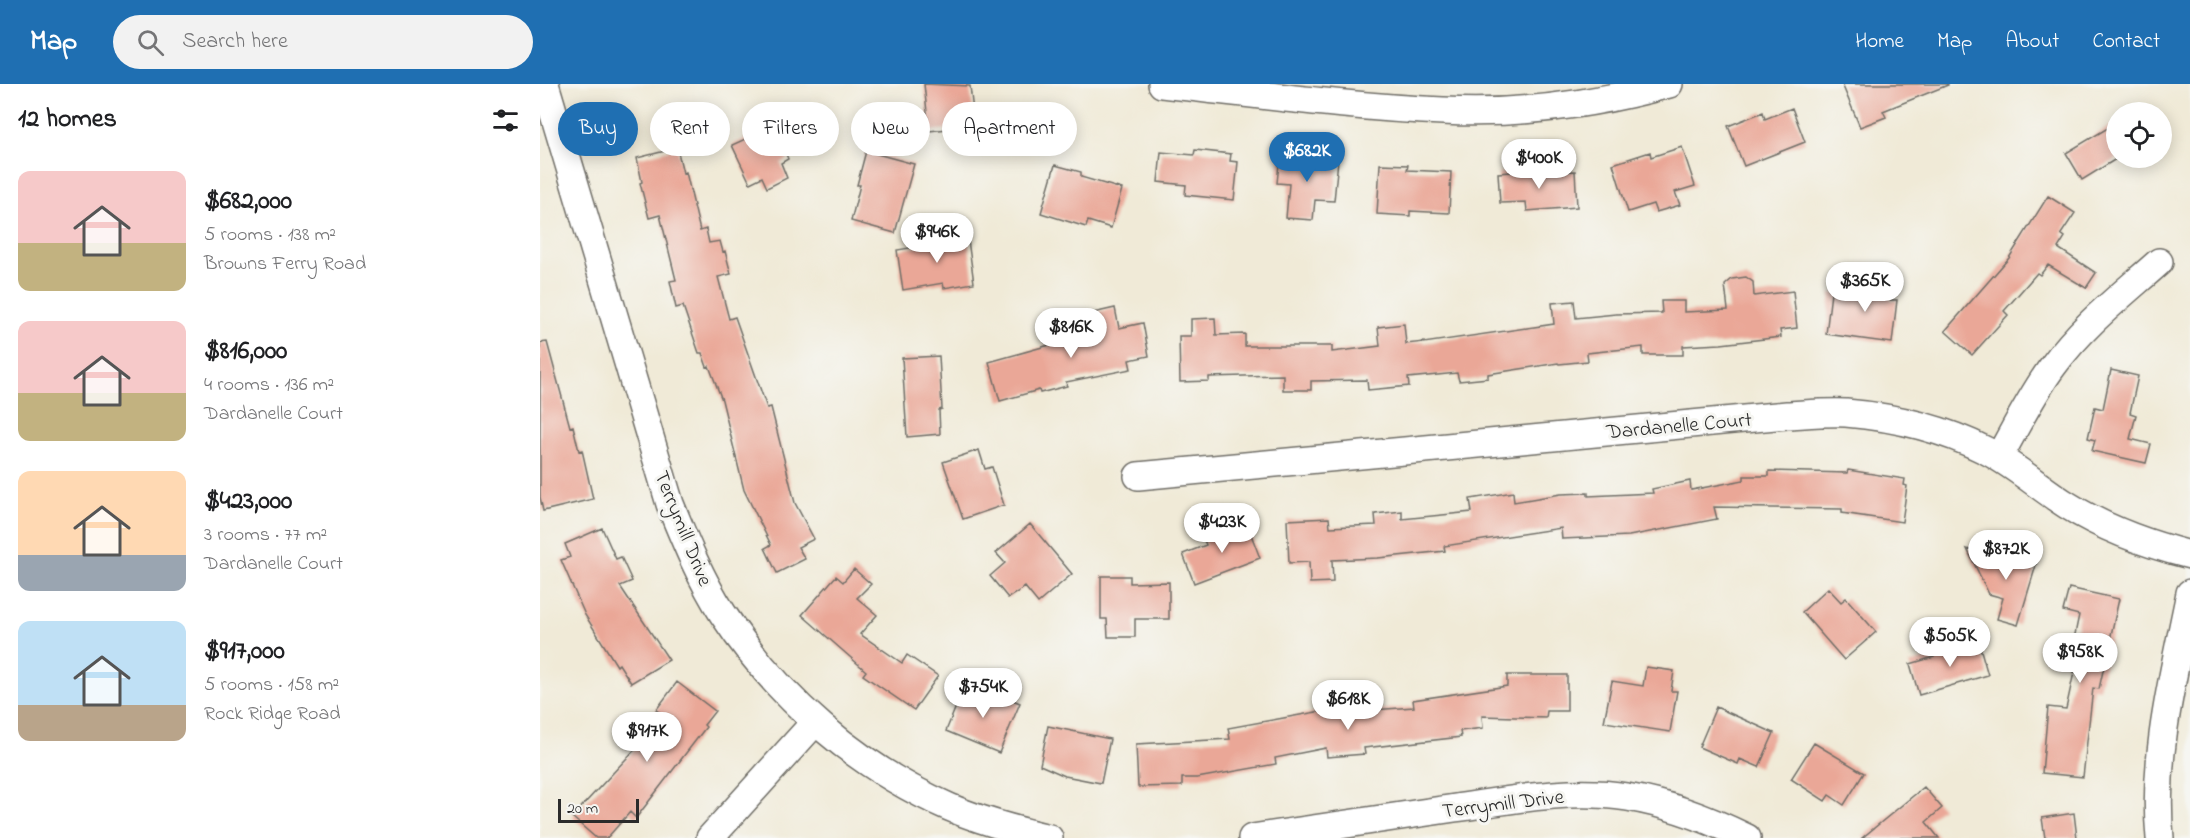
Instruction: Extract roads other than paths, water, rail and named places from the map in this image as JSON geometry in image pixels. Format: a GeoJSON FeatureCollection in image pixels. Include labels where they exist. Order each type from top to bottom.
{"type":"FeatureCollection","features":[{"type":"Feature","properties":{"kind":"street","name":"Terrymill Drive"},"geometry":{"type":"LineString","coordinates":[[545,84],[670,504],[693,560],[722,613],[759,664],[784,692],[815,722],[870,764],[950,808],[1006,828],[1049,838]]}},
{"type":"Feature","properties":{"kind":"street"},"geometry":{"type":"LineString","coordinates":[[1162,84],[1445,112],[1573,105],[1638,93],[1668,84]]}},
{"type":"Feature","properties":{"kind":"street"},"geometry":{"type":"LineString","coordinates":[[1999,457],[2054,364],[2086,328],[2159,262]]}},
{"type":"Feature","properties":{"kind":"street","name":"Dardanelle Court"},"geometry":{"type":"LineString","coordinates":[[1138,476],[1786,414],[1846,413],[1908,423],[1945,433],[1999,457],[2067,505],[2098,523],[2151,545],[2190,555]]}},
{"type":"Feature","properties":{"kind":"street"},"geometry":{"type":"LineString","coordinates":[[2160,838],[2159,781],[2164,725],[2190,593]]}},
{"type":"Feature","properties":{"kind":"street"},"geometry":{"type":"LineString","coordinates":[[711,838],[815,722]]}},
{"type":"Feature","properties":{"kind":"street","name":"Terrymill Drive"},"geometry":{"type":"LineString","coordinates":[[1252,838],[1532,797],[1579,794],[1626,797],[1677,808],[1747,838]]}}]}
